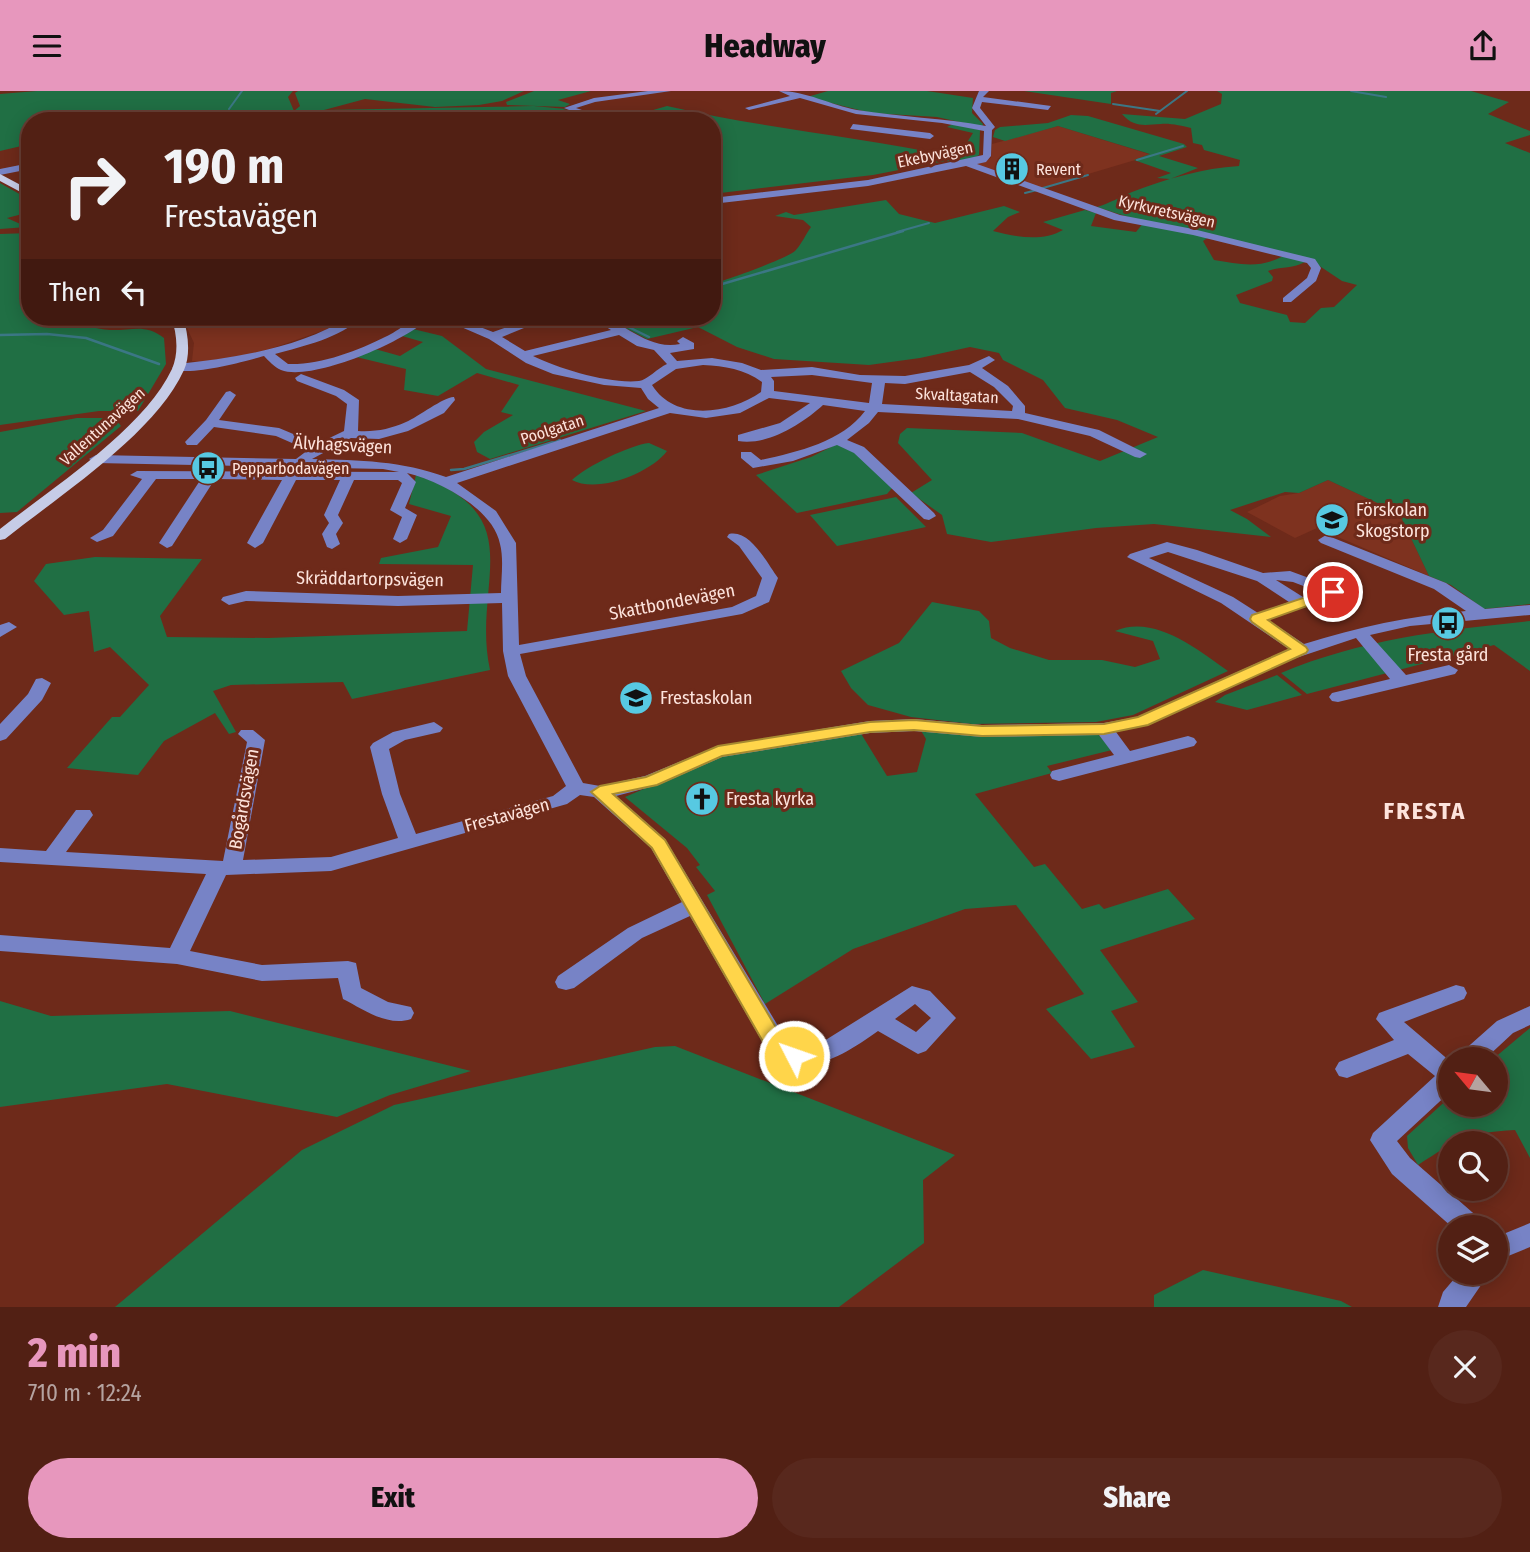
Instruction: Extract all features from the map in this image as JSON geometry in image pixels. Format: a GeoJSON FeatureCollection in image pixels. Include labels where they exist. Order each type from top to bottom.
{"type":"FeatureCollection","features":[{"type":"Feature","properties":{"kind":"main road"},"geometry":{"type":"LineString","coordinates":[[0,175],[21,188]]}},
{"type":"Feature","properties":{"kind":"main road","name":"Vallentunavägen"},"geometry":{"type":"LineString","coordinates":[[0,536],[96,459],[144,416],[163,394],[178,368],[183,341],[179,326]]}},
{"type":"Feature","properties":{"kind":"street"},"geometry":{"type":"LineString","coordinates":[[580,112],[569,108],[594,100],[667,91]]}},
{"type":"Feature","properties":{"kind":"street","name":"Ekebyvägen"},"geometry":{"type":"LineString","coordinates":[[721,200],[868,183],[968,164],[983,160],[987,156],[988,129],[954,122],[856,112],[783,91]]}},
{"type":"Feature","properties":{"kind":"street"},"geometry":{"type":"LineString","coordinates":[[985,91],[980,94],[976,108],[988,121],[991,127],[988,129]]}},
{"type":"Feature","properties":{"kind":"street","name":"Ekebyvägen"},"geometry":{"type":"LineString","coordinates":[[749,108],[799,96]]}},
{"type":"Feature","properties":{"kind":"street"},"geometry":{"type":"LineString","coordinates":[[979,99],[1025,103]]}},
{"type":"Feature","properties":{"kind":"street"},"geometry":{"type":"LineString","coordinates":[[853,127],[927,138],[940,127],[954,122]]}},
{"type":"Feature","properties":{"kind":"street","name":"Kyrkvretsvägen"},"geometry":{"type":"LineString","coordinates":[[968,164],[1118,218],[1193,232],[1311,261],[1316,268],[1312,279],[1287,300]]}},
{"type":"Feature","properties":{"kind":"street"},"geometry":{"type":"LineString","coordinates":[[0,175],[21,169]]}},
{"type":"Feature","properties":{"kind":"street"},"geometry":{"type":"LineString","coordinates":[[330,326],[334,329]]}},
{"type":"Feature","properties":{"kind":"street"},"geometry":{"type":"LineString","coordinates":[[178,368],[207,366],[267,352],[340,326]]}},
{"type":"Feature","properties":{"kind":"street"},"geometry":{"type":"LineString","coordinates":[[267,352],[281,366],[289,369],[303,368],[376,347],[411,326]]}},
{"type":"Feature","properties":{"kind":"street"},"geometry":{"type":"LineString","coordinates":[[467,326],[493,336],[524,355],[561,372],[604,381],[645,385],[661,370],[674,365],[717,362],[741,366],[760,374],[768,381],[767,394],[750,406],[709,413],[668,409],[656,403],[645,385]]}},
{"type":"Feature","properties":{"kind":"street"},"geometry":{"type":"LineString","coordinates":[[493,336],[520,326]]}},
{"type":"Feature","properties":{"kind":"street"},"geometry":{"type":"LineString","coordinates":[[613,326],[641,343],[659,349],[690,346],[682,341]]}},
{"type":"Feature","properties":{"kind":"street"},"geometry":{"type":"LineString","coordinates":[[524,355],[622,331]]}},
{"type":"Feature","properties":{"kind":"street"},"geometry":{"type":"LineString","coordinates":[[659,349],[674,365]]}},
{"type":"Feature","properties":{"kind":"street"},"geometry":{"type":"LineString","coordinates":[[760,374],[812,371],[878,381],[935,377],[972,368],[989,360]]}},
{"type":"Feature","properties":{"kind":"street"},"geometry":{"type":"LineString","coordinates":[[972,368],[993,379],[1009,393],[1019,407],[1018,415]]}},
{"type":"Feature","properties":{"kind":"street"},"geometry":{"type":"LineString","coordinates":[[301,378],[340,393],[354,403],[352,430],[349,434]]}},
{"type":"Feature","properties":{"kind":"street"},"geometry":{"type":"LineString","coordinates":[[746,455],[758,465],[807,454],[837,440],[854,429],[874,408],[878,381]]}},
{"type":"Feature","properties":{"kind":"street","name":"Skvaltagatan"},"geometry":{"type":"LineString","coordinates":[[767,394],[874,408],[1018,415],[1094,433],[1140,454]]}},
{"type":"Feature","properties":{"kind":"street"},"geometry":{"type":"LineString","coordinates":[[192,442],[211,423],[230,395]]}},
{"type":"Feature","properties":{"kind":"street"},"geometry":{"type":"LineString","coordinates":[[302,461],[317,449],[349,434],[390,433],[432,414],[449,400]]}},
{"type":"Feature","properties":{"kind":"street"},"geometry":{"type":"LineString","coordinates":[[743,437],[779,431],[799,421],[820,401]]}},
{"type":"Feature","properties":{"kind":"street","name":"Poolgatan"},"geometry":{"type":"LineString","coordinates":[[446,482],[668,409]]}},
{"type":"Feature","properties":{"kind":"street"},"geometry":{"type":"LineString","coordinates":[[211,423],[279,432],[317,449]]}},
{"type":"Feature","properties":{"kind":"street"},"geometry":{"type":"LineString","coordinates":[[837,440],[859,450],[929,516]]}},
{"type":"Feature","properties":{"kind":"street","name":"Älvhagsvägen"},"geometry":{"type":"LineString","coordinates":[[96,459],[232,468],[302,461],[383,465],[446,482],[466,493],[491,514],[508,543],[511,651],[517,676],[576,788]]}},
{"type":"Feature","properties":{"kind":"street"},"geometry":{"type":"LineString","coordinates":[[97,538],[108,533],[144,475],[211,475],[232,468],[292,475],[402,476],[409,482],[397,510],[410,515],[400,539]]}},
{"type":"Feature","properties":{"kind":"street"},"geometry":{"type":"LineString","coordinates":[[167,543],[211,475]]}},
{"type":"Feature","properties":{"kind":"street"},"geometry":{"type":"LineString","coordinates":[[255,543],[292,475]]}},
{"type":"Feature","properties":{"kind":"street"},"geometry":{"type":"LineString","coordinates":[[332,544],[330,534],[336,523],[331,515],[349,476]]}},
{"type":"Feature","properties":{"kind":"street","name":"Skattbondevägen"},"geometry":{"type":"LineString","coordinates":[[511,651],[736,611],[763,599],[770,578],[744,543],[734,537]]}},
{"type":"Feature","properties":{"kind":"street"},"geometry":{"type":"LineString","coordinates":[[1326,540],[1440,586],[1481,614]]}},
{"type":"Feature","properties":{"kind":"street"},"geometry":{"type":"LineString","coordinates":[[1301,650],[1257,619],[1191,582],[1142,563],[1135,557],[1167,547],[1192,553],[1263,578],[1303,604]]}},
{"type":"Feature","properties":{"kind":"street"},"geometry":{"type":"LineString","coordinates":[[1257,619],[1333,592],[1304,580],[1273,573],[1263,578]]}},
{"type":"Feature","properties":{"kind":"street","name":"Skräddartorpsvägen"},"geometry":{"type":"LineString","coordinates":[[229,600],[246,596],[398,601],[511,598]]}},
{"type":"Feature","properties":{"kind":"street"},"geometry":{"type":"LineString","coordinates":[[576,788],[600,792],[651,781],[718,752],[870,727],[914,725],[982,731],[1104,729],[1142,721],[1301,650],[1359,632],[1410,621],[1530,610]]}},
{"type":"Feature","properties":{"kind":"street"},"geometry":{"type":"LineString","coordinates":[[1359,632],[1402,682]]}},
{"type":"Feature","properties":{"kind":"street"},"geometry":{"type":"LineString","coordinates":[[1338,697],[1449,670]]}},
{"type":"Feature","properties":{"kind":"street"},"geometry":{"type":"LineString","coordinates":[[0,736],[36,696],[42,683]]}},
{"type":"Feature","properties":{"kind":"street"},"geometry":{"type":"LineString","coordinates":[[409,841],[391,794],[379,747],[399,736],[434,728]]}},
{"type":"Feature","properties":{"kind":"street"},"geometry":{"type":"LineString","coordinates":[[1104,729],[1126,758]]}},
{"type":"Feature","properties":{"kind":"street","name":"Bogårdsvägen"},"geometry":{"type":"LineString","coordinates":[[226,868],[256,740],[247,734]]}},
{"type":"Feature","properties":{"kind":"street"},"geometry":{"type":"LineString","coordinates":[[1059,775],[1188,742]]}},
{"type":"Feature","properties":{"kind":"street","name":"Frestavägen"},"geometry":{"type":"LineString","coordinates":[[0,855],[226,868],[331,864],[560,800],[576,788]]}},
{"type":"Feature","properties":{"kind":"street"},"geometry":{"type":"LineString","coordinates":[[600,792],[658,844],[774,1042],[783,1051],[794,1056],[813,1056],[878,1019]]}},
{"type":"Feature","properties":{"kind":"street"},"geometry":{"type":"LineString","coordinates":[[51,857],[83,815]]}},
{"type":"Feature","properties":{"kind":"street"},"geometry":{"type":"LineString","coordinates":[[177,956],[226,868]]}},
{"type":"Feature","properties":{"kind":"street"},"geometry":{"type":"LineString","coordinates":[[566,982],[635,933],[695,905]]}},
{"type":"Feature","properties":{"kind":"street"},"geometry":{"type":"LineString","coordinates":[[0,943],[177,956],[262,973],[348,969],[351,993],[384,1010],[403,1013]]}},
{"type":"Feature","properties":{"kind":"street"},"geometry":{"type":"LineString","coordinates":[[1438,1065],[1387,1019],[1456,993]]}},
{"type":"Feature","properties":{"kind":"street"},"geometry":{"type":"LineString","coordinates":[[1483,1047],[1505,1027],[1530,1014]]}},
{"type":"Feature","properties":{"kind":"street"},"geometry":{"type":"LineString","coordinates":[[1348,1069],[1410,1042]]}},
{"type":"Feature","properties":{"kind":"street"},"geometry":{"type":"LineString","coordinates":[[1438,1088],[1382,1140],[1401,1166],[1457,1215]]}},
{"type":"Feature","properties":{"kind":"street"},"geometry":{"type":"LineString","coordinates":[[1508,1244],[1530,1235]]}},
{"type":"Feature","properties":{"kind":"street"},"geometry":{"type":"LineString","coordinates":[[1452,1307],[1453,1301],[1466,1285]]}},
{"type":"Feature","properties":{"kind":"shaded area"},"geometry":{"type":"Polygon","coordinates":[[[1058,126],[1152,155],[1041,188],[974,165],[991,158],[992,144],[1058,126]]]}},
{"type":"Feature","properties":{"kind":"shaded area"},"geometry":{"type":"Polygon","coordinates":[[[186,326],[325,326],[328,329],[258,353],[200,362],[192,361],[194,343],[186,326]]]}},
{"type":"Feature","properties":{"kind":"shaded area","name":"Förskolan Skogstorp"},"geometry":{"type":"Polygon","coordinates":[[[1328,480],[1399,513],[1429,576],[1317,528],[1295,538],[1247,512],[1280,496],[1299,493],[1328,480]]]}},
{"type":"Feature","properties":{"kind":"green space"},"geometry":{"type":"Polygon","coordinates":[[[37,91],[293,91],[288,97],[294,111],[300,106],[295,93],[298,91],[524,91],[502,101],[479,105],[435,107],[365,99],[324,110],[534,106],[566,109],[558,112],[21,112],[21,146],[0,151],[0,94],[37,91]]]}},
{"type":"Feature","properties":{"kind":"green space"},"geometry":{"type":"Polygon","coordinates":[[[534,91],[591,91],[558,100],[570,104],[565,107],[507,105],[506,102],[534,91]]]}},
{"type":"Feature","properties":{"kind":"green space"},"geometry":{"type":"Polygon","coordinates":[[[828,91],[927,91],[973,98],[972,113],[983,124],[982,127],[937,117],[871,113],[807,97],[828,91]]]}},
{"type":"Feature","properties":{"kind":"green space"},"geometry":{"type":"Polygon","coordinates":[[[1024,91],[1117,91],[1111,93],[1111,104],[1024,91]]]}},
{"type":"Feature","properties":{"kind":"green space"},"geometry":{"type":"Polygon","coordinates":[[[1217,91],[1471,91],[1509,102],[1488,114],[1530,131],[1530,135],[1505,143],[1530,153],[1530,604],[1484,609],[1451,585],[1429,576],[1399,513],[1328,480],[1299,493],[1285,492],[1230,510],[1271,537],[1154,524],[1096,528],[991,542],[947,534],[942,515],[911,493],[932,480],[898,443],[900,434],[907,428],[1022,433],[1100,461],[1158,437],[1117,420],[1065,408],[1043,380],[1003,360],[999,353],[970,347],[869,365],[774,359],[737,347],[698,327],[647,339],[622,326],[721,326],[721,281],[795,251],[811,227],[803,220],[775,216],[786,212],[794,215],[886,200],[899,214],[935,223],[1004,206],[1020,212],[1008,217],[993,231],[1029,237],[1055,234],[1063,230],[1043,222],[1085,210],[1096,213],[1091,226],[1136,232],[1144,222],[1097,207],[1171,179],[1212,169],[1239,166],[1240,160],[1204,150],[1202,145],[1193,143],[1191,128],[1168,124],[1140,125],[1131,122],[1122,114],[1185,119],[1221,104],[1222,94],[1217,91]],[[1210,236],[1203,241],[1214,260],[1258,264],[1283,256],[1305,262],[1268,271],[1273,277],[1272,281],[1236,295],[1240,303],[1287,315],[1290,322],[1305,323],[1321,308],[1334,307],[1357,285],[1342,281],[1312,261],[1210,236]]]}},
{"type":"Feature","properties":{"kind":"green space"},"geometry":{"type":"Polygon","coordinates":[[[667,106],[697,112],[646,112],[667,106]]]}},
{"type":"Feature","properties":{"kind":"green space"},"geometry":{"type":"Polygon","coordinates":[[[1071,115],[1088,116],[1184,144],[1187,147],[1159,156],[1198,168],[1170,179],[1157,178],[1171,173],[1134,160],[1150,154],[1058,126],[1005,141],[993,137],[995,130],[1000,127],[1048,123],[1071,115]]]}},
{"type":"Feature","properties":{"kind":"green space"},"geometry":{"type":"Polygon","coordinates":[[[721,117],[950,156],[961,152],[973,133],[947,127],[953,124],[980,130],[979,155],[966,162],[945,161],[873,175],[721,193],[721,117]]]}},
{"type":"Feature","properties":{"kind":"green space"},"geometry":{"type":"Polygon","coordinates":[[[0,183],[21,195],[21,214],[7,218],[21,224],[21,227],[0,229],[0,183]]]}},
{"type":"Feature","properties":{"kind":"green space"},"geometry":{"type":"Polygon","coordinates":[[[21,233],[21,326],[144,329],[164,338],[166,364],[138,411],[99,411],[0,425],[0,234],[21,233]]]}},
{"type":"Feature","properties":{"kind":"green space"},"geometry":{"type":"Polygon","coordinates":[[[413,329],[442,336],[486,369],[646,411],[490,459],[477,452],[474,442],[484,432],[513,415],[501,412],[519,385],[477,373],[438,396],[404,390],[406,369],[348,355],[375,349],[400,356],[423,342],[402,336],[413,329]]]}},
{"type":"Feature","properties":{"kind":"green space"},"geometry":{"type":"Polygon","coordinates":[[[77,418],[115,418],[121,426],[17,512],[0,513],[0,432],[77,418]]]}},
{"type":"Feature","properties":{"kind":"green space"},"geometry":{"type":"Polygon","coordinates":[[[649,443],[667,451],[637,474],[609,483],[583,484],[572,480],[609,457],[649,443]]]}},
{"type":"Feature","properties":{"kind":"green space"},"geometry":{"type":"Polygon","coordinates":[[[837,444],[855,451],[893,487],[887,494],[797,513],[756,475],[811,457],[837,444]]]}},
{"type":"Feature","properties":{"kind":"green space"},"geometry":{"type":"Polygon","coordinates":[[[416,475],[452,491],[475,510],[486,531],[490,555],[486,638],[490,670],[352,699],[343,682],[231,685],[213,691],[236,732],[229,734],[215,713],[164,741],[138,775],[67,768],[112,717],[120,717],[149,685],[110,647],[94,652],[89,611],[64,615],[34,581],[46,564],[95,557],[202,559],[160,616],[167,637],[268,638],[467,631],[473,565],[379,564],[381,558],[438,547],[451,516],[409,504],[416,475]]]}},
{"type":"Feature","properties":{"kind":"green space"},"geometry":{"type":"Polygon","coordinates":[[[896,497],[926,527],[837,546],[810,515],[896,497]]]}},
{"type":"Feature","properties":{"kind":"green space"},"geometry":{"type":"Polygon","coordinates":[[[932,602],[979,611],[989,621],[991,638],[1010,648],[1049,660],[1102,660],[1135,667],[1160,659],[1153,641],[1115,631],[1145,627],[1174,636],[1228,671],[1133,715],[1096,722],[972,724],[911,717],[868,705],[851,688],[841,671],[899,643],[932,602]]]}},
{"type":"Feature","properties":{"kind":"green space"},"geometry":{"type":"Polygon","coordinates":[[[1530,621],[1530,671],[1494,645],[1307,694],[1281,673],[1311,661],[1372,644],[1435,632],[1530,621]]]}},
{"type":"Feature","properties":{"kind":"green space"},"geometry":{"type":"Polygon","coordinates":[[[1277,675],[1302,695],[1247,710],[1215,702],[1225,695],[1277,675]]]}},
{"type":"Feature","properties":{"kind":"green space"},"geometry":{"type":"Polygon","coordinates":[[[920,729],[1096,732],[1112,750],[1047,766],[1052,773],[975,794],[1034,867],[1045,864],[1082,909],[1099,904],[1104,909],[1168,889],[1195,919],[1100,950],[1138,1002],[1111,1011],[1135,1047],[1091,1059],[1046,1009],[1084,994],[1016,905],[965,909],[853,949],[765,1004],[707,895],[715,891],[696,867],[700,865],[687,848],[625,797],[723,755],[860,732],[887,776],[917,772],[926,739],[920,729]]]}},
{"type":"Feature","properties":{"kind":"green space"},"geometry":{"type":"Polygon","coordinates":[[[0,1001],[51,1016],[230,1011],[471,1071],[390,1095],[337,1117],[167,1084],[0,1107],[0,1001]]]}},
{"type":"Feature","properties":{"kind":"green space"},"geometry":{"type":"Polygon","coordinates":[[[1530,1028],[1530,1158],[1515,1130],[1438,1131],[1438,1152],[1418,1165],[1408,1148],[1407,1136],[1438,1108],[1438,1117],[1508,1117],[1507,1047],[1530,1028]]]}},
{"type":"Feature","properties":{"kind":"green space"},"geometry":{"type":"Polygon","coordinates":[[[675,1046],[955,1155],[923,1180],[924,1243],[839,1307],[115,1307],[302,1150],[394,1105],[655,1047],[675,1046]]]}},
{"type":"Feature","properties":{"kind":"green space"},"geometry":{"type":"Polygon","coordinates":[[[1203,1270],[1341,1301],[1352,1307],[1154,1307],[1154,1295],[1203,1270]]]}},
{"type":"Feature","properties":{"kind":"waterway"},"geometry":{"type":"LineString","coordinates":[[229,109],[242,91]]}},
{"type":"Feature","properties":{"kind":"waterway"},"geometry":{"type":"LineString","coordinates":[[1156,114],[1187,91]]}},
{"type":"Feature","properties":{"kind":"waterway"},"geometry":{"type":"LineString","coordinates":[[1351,91],[1386,97]]}},
{"type":"Feature","properties":{"kind":"waterway"},"geometry":{"type":"LineString","coordinates":[[1113,104],[1160,111]]}},
{"type":"Feature","properties":{"kind":"waterway"},"geometry":{"type":"LineString","coordinates":[[1137,160],[1183,146]]}},
{"type":"Feature","properties":{"kind":"waterway"},"geometry":{"type":"LineString","coordinates":[[1043,188],[1088,175]]}},
{"type":"Feature","properties":{"kind":"waterway"},"geometry":{"type":"LineString","coordinates":[[1025,193],[1037,190]]}},
{"type":"Feature","properties":{"kind":"waterway"},"geometry":{"type":"LineString","coordinates":[[897,232],[929,223]]}},
{"type":"Feature","properties":{"kind":"waterway"},"geometry":{"type":"LineString","coordinates":[[721,284],[903,231]]}},
{"type":"Feature","properties":{"kind":"waterway"},"geometry":{"type":"LineString","coordinates":[[626,326],[649,337]]}},
{"type":"Feature","properties":{"kind":"waterway"},"geometry":{"type":"LineString","coordinates":[[0,335],[47,334],[86,338],[159,364]]}},
{"type":"Feature","properties":{"kind":"waterway"},"geometry":{"type":"LineString","coordinates":[[451,470],[464,469],[560,440]]}},
{"type":"Feature","properties":{"kind":"place","name":"Revent"},"geometry":{"type":"Point","coordinates":[1012,169]}},
{"type":"Feature","properties":{"kind":"place","name":"Pepparbodavägen"},"geometry":{"type":"Point","coordinates":[208,468]}},
{"type":"Feature","properties":{"kind":"place","name":"Förskolan Skogstorp"},"geometry":{"type":"Point","coordinates":[1332,520]}},
{"type":"Feature","properties":{"kind":"place","name":"Fresta gård"},"geometry":{"type":"Point","coordinates":[1448,623]}},
{"type":"Feature","properties":{"kind":"place","name":"Frestaskolan"},"geometry":{"type":"Point","coordinates":[636,698]}},
{"type":"Feature","properties":{"kind":"place","name":"Fresta kyrka"},"geometry":{"type":"Point","coordinates":[702,799]}},
{"type":"Feature","properties":{"kind":"district","name":"FRESTA"},"geometry":{"type":"Point","coordinates":[1425,811]}},
{"type":"Feature","properties":{"kind":"route"},"geometry":{"type":"LineString","coordinates":[[794,1056],[783,1051],[774,1042],[658,844],[600,792],[651,781],[718,752],[870,727],[914,725],[982,731],[1104,729],[1142,721],[1301,650],[1257,619],[1333,592]]}}]}
